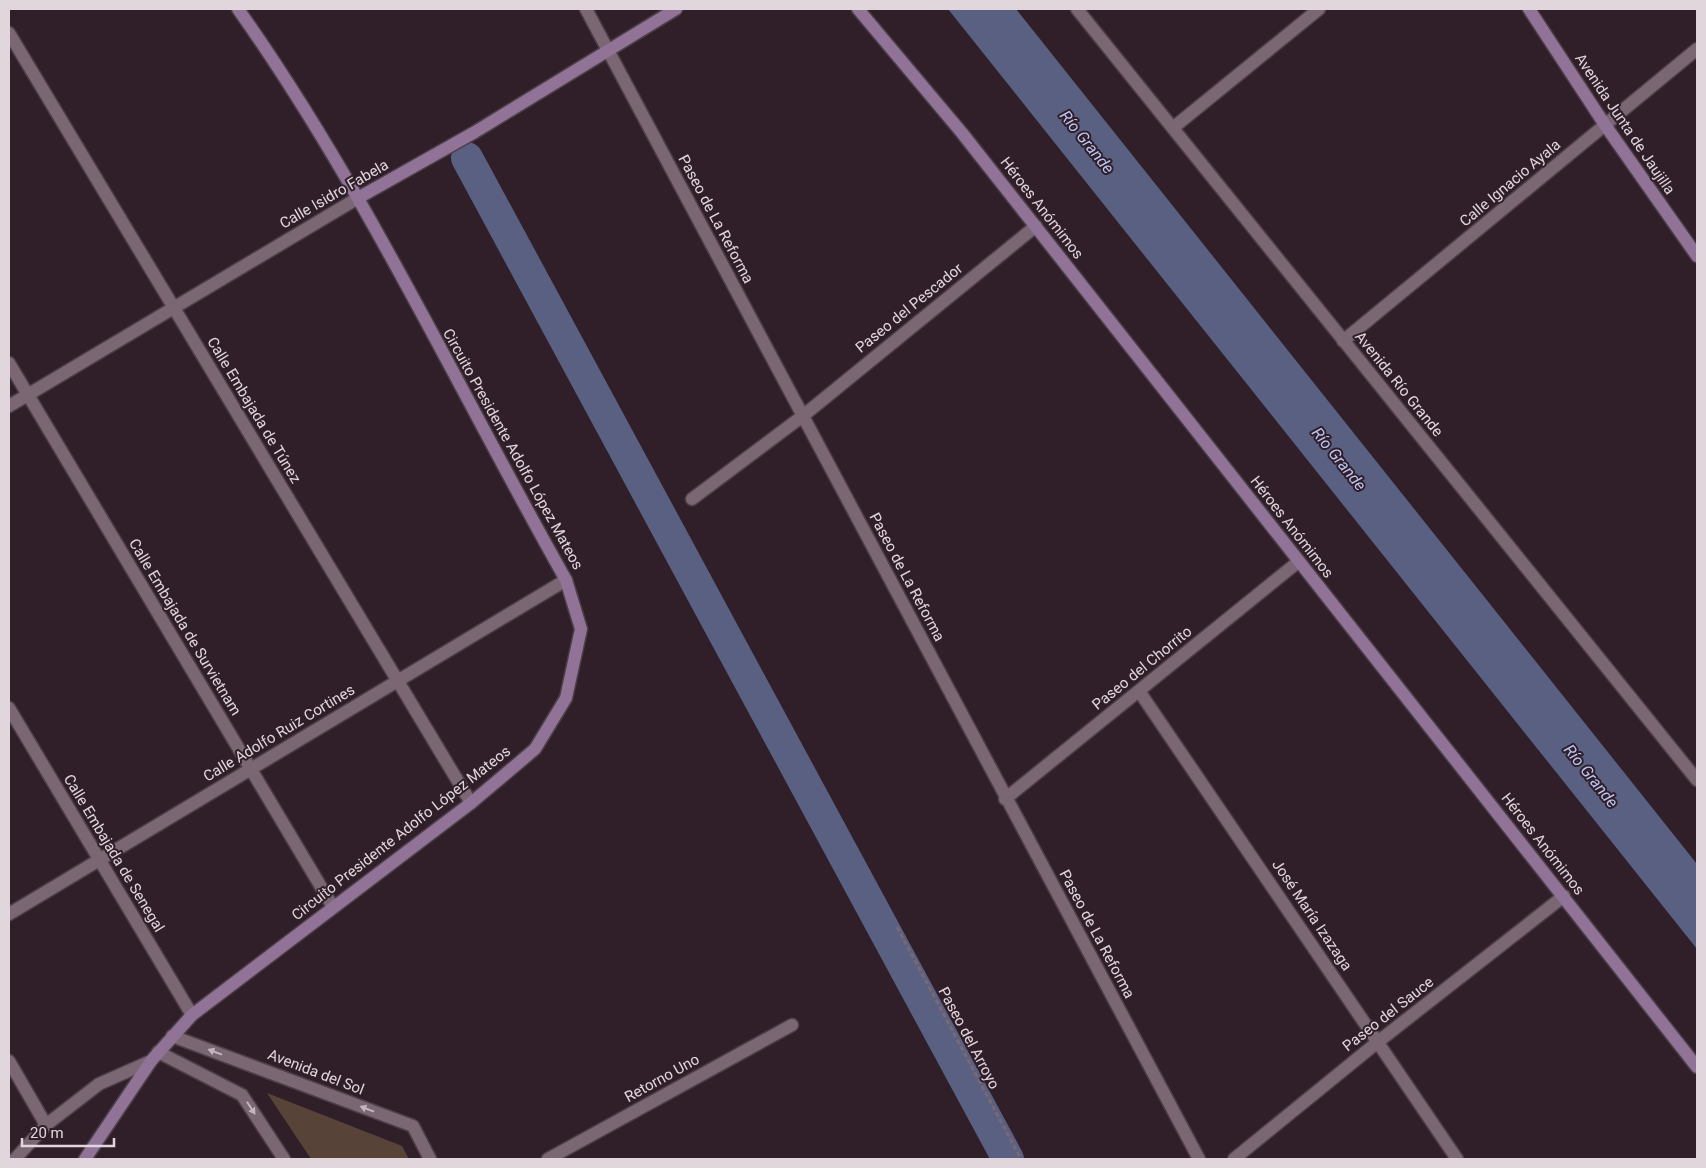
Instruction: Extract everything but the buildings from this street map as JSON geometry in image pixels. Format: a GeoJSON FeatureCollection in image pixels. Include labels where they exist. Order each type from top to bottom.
{"type":"FeatureCollection","features":[{"type":"Feature","properties":{"kind":"street","name":"Circuito Presidente Adolfo López Mateos"},"geometry":{"type":"LineString","coordinates":[[85,1159],[155,1057],[192,1015],[471,803],[535,749],[566,698],[581,629],[566,580],[358,198],[282,71],[238,9]]}},
{"type":"Feature","properties":{"kind":"street","name":"Paseo de La Reforma"},"geometry":{"type":"LineString","coordinates":[[586,9],[804,415],[1005,799],[1199,1159]]}},
{"type":"Feature","properties":{"kind":"street","name":"Calle Isidro Fabela"},"geometry":{"type":"LineString","coordinates":[[9,406],[358,198],[475,132],[676,9]]}},
{"type":"Feature","properties":{"kind":"street","name":"Héroes Anómimos"},"geometry":{"type":"LineString","coordinates":[[858,9],[962,133],[1036,226],[1298,562],[1564,896],[1697,1067]]}},
{"type":"Feature","properties":{"kind":"street","name":"Avenida Río Grande"},"geometry":{"type":"LineString","coordinates":[[1077,9],[1174,127],[1697,780]]}},
{"type":"Feature","properties":{"kind":"street"},"geometry":{"type":"LineString","coordinates":[[1174,127],[1319,9]]}},
{"type":"Feature","properties":{"kind":"street","name":"Avenida Junta de Jaujilla"},"geometry":{"type":"LineString","coordinates":[[1529,9],[1605,126],[1697,256]]}},
{"type":"Feature","properties":{"kind":"street","name":"Calle Embajada de Túnez"},"geometry":{"type":"LineString","coordinates":[[9,33],[471,803]]}},
{"type":"Feature","properties":{"kind":"street","name":"Calle Ignacio Ayala"},"geometry":{"type":"LineString","coordinates":[[1344,341],[1697,49]]}},
{"type":"Feature","properties":{"kind":"street","name":"Paseo del Pescador"},"geometry":{"type":"LineString","coordinates":[[692,499],[804,415],[1036,226]]}},
{"type":"Feature","properties":{"kind":"street","name":"Calle Embajada de Survietnam"},"geometry":{"type":"LineString","coordinates":[[9,363],[333,907]]}},
{"type":"Feature","properties":{"kind":"street","name":"Paseo del Chorrito"},"geometry":{"type":"LineString","coordinates":[[1005,799],[1298,562]]}},
{"type":"Feature","properties":{"kind":"street","name":"Calle Adolfo Ruiz Cortines"},"geometry":{"type":"LineString","coordinates":[[9,914],[566,580]]}},
{"type":"Feature","properties":{"kind":"street","name":"José María Izazaga"},"geometry":{"type":"LineString","coordinates":[[1138,691],[1379,1041],[1457,1159]]}},
{"type":"Feature","properties":{"kind":"street","name":"Calle Embajada de Senegal"},"geometry":{"type":"LineString","coordinates":[[9,708],[192,1015]]}},
{"type":"Feature","properties":{"kind":"street","name":"Paseo del Sauce"},"geometry":{"type":"LineString","coordinates":[[1234,1159],[1379,1041],[1564,896]]}},
{"type":"Feature","properties":{"kind":"street","name":"Retorno Uno"},"geometry":{"type":"LineString","coordinates":[[548,1159],[792,1025]]}},
{"type":"Feature","properties":{"kind":"street","name":"Avenida del Sol"},"geometry":{"type":"LineString","coordinates":[[172,1036],[413,1126],[430,1159]]}},
{"type":"Feature","properties":{"kind":"street","name":"Circuito Presidente Adolfo López Mateos"},"geometry":{"type":"LineString","coordinates":[[15,1159],[46,1125],[99,1084],[155,1057]]}},
{"type":"Feature","properties":{"kind":"street"},"geometry":{"type":"LineString","coordinates":[[155,1057],[242,1094],[284,1159]]}},
{"type":"Feature","properties":{"kind":"street"},"geometry":{"type":"LineString","coordinates":[[9,1061],[46,1125]]}},
{"type":"Feature","properties":{"kind":"path","name":"Paseo del Arroyo"},"geometry":{"type":"LineString","coordinates":[[897,927],[1021,1159]]}},
{"type":"Feature","properties":{"kind":"shaded area"},"geometry":{"type":"Polygon","coordinates":[[[267,1093],[402,1146],[409,1159],[311,1159],[267,1093]]]}},
{"type":"Feature","properties":{"kind":"water","name":"Río Grande"},"geometry":{"type":"Polygon","coordinates":[[[948,9],[1016,9],[1697,864],[1697,949],[948,9]]]}},
{"type":"Feature","properties":{"kind":"waterway"},"geometry":{"type":"LineString","coordinates":[[467,158],[1008,1159]]}}]}
